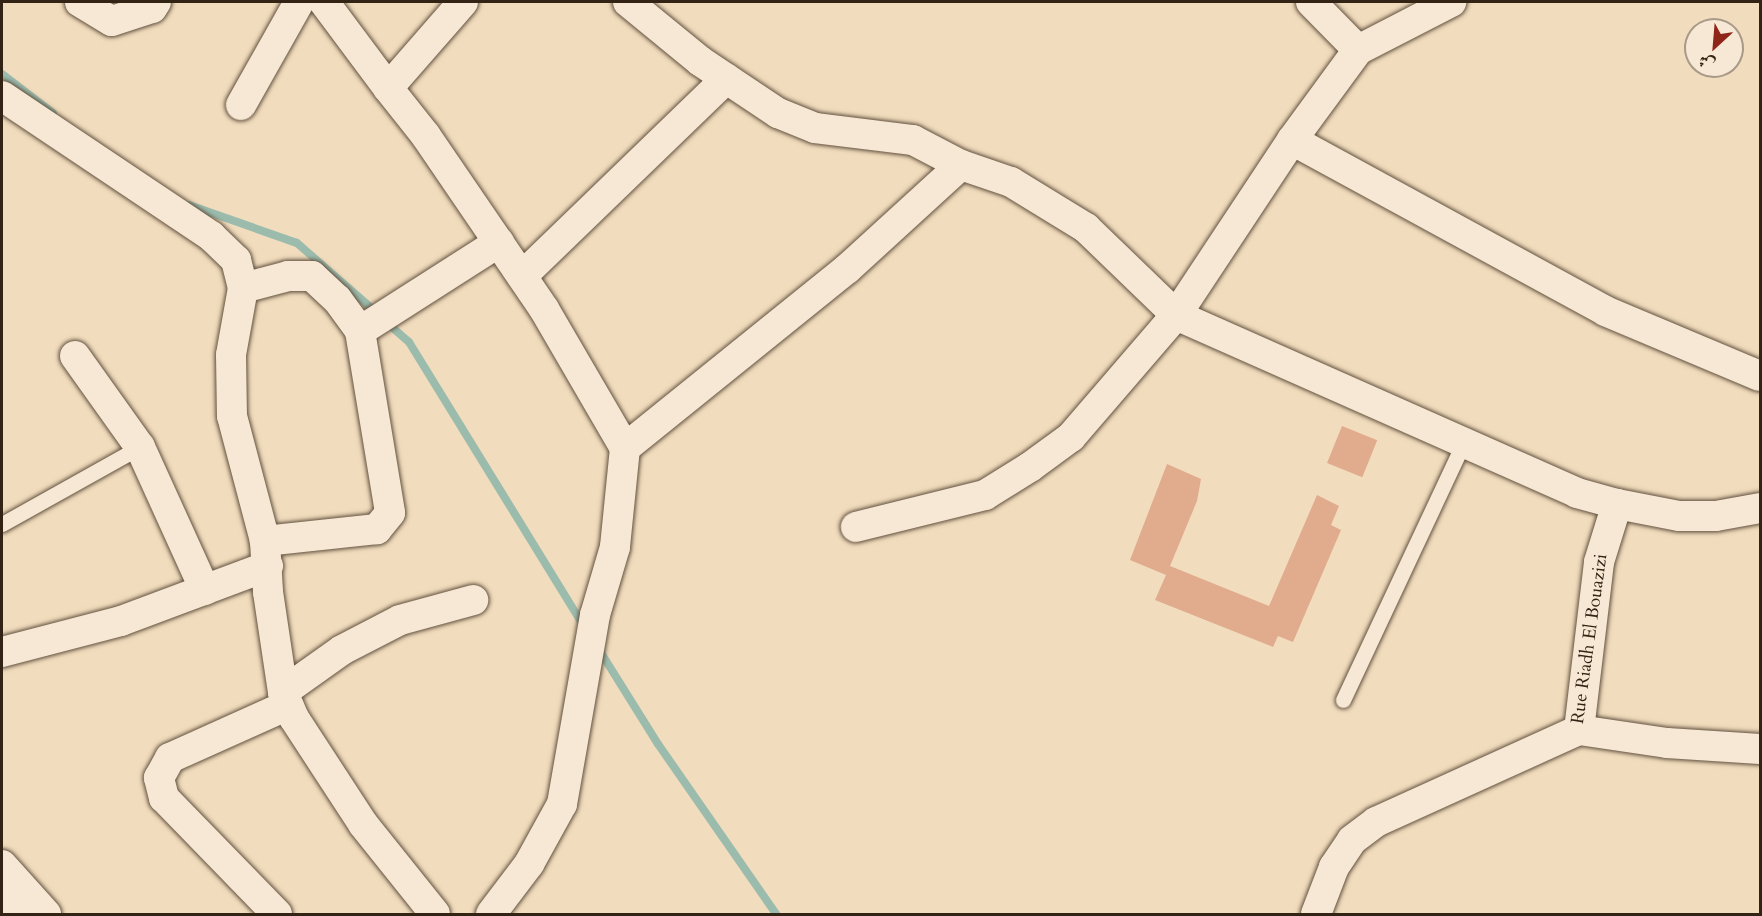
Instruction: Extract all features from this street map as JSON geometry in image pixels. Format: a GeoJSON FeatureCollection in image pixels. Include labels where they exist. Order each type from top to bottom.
{"type":"FeatureCollection","features":[{"type":"Feature","properties":{"kind":"street"},"geometry":{"type":"LineString","coordinates":[[80,2],[112,21],[152,8],[156,2]]}},
{"type":"Feature","properties":{"kind":"street"},"geometry":{"type":"LineString","coordinates":[[241,105],[299,2]]}},
{"type":"Feature","properties":{"kind":"street"},"geometry":{"type":"LineString","coordinates":[[324,2],[522,276],[625,448],[615,547],[595,615],[562,804],[529,864],[491,915]]}},
{"type":"Feature","properties":{"kind":"street"},"geometry":{"type":"LineString","coordinates":[[388,88],[463,2]]}},
{"type":"Feature","properties":{"kind":"street"},"geometry":{"type":"LineString","coordinates":[[628,2],[726,79],[778,114],[815,128],[913,140],[961,165],[1011,182],[1086,228],[1176,315],[1578,493],[1617,504],[1678,516],[1716,516],[1761,508]]}},
{"type":"Feature","properties":{"kind":"street"},"geometry":{"type":"LineString","coordinates":[[1311,2],[1358,50]]}},
{"type":"Feature","properties":{"kind":"street"},"geometry":{"type":"LineString","coordinates":[[856,527],[985,495],[1030,467],[1071,437],[1176,315],[1292,140],[1358,50],[1451,2]]}},
{"type":"Feature","properties":{"kind":"street"},"geometry":{"type":"LineString","coordinates":[[522,276],[726,79]]}},
{"type":"Feature","properties":{"kind":"street"},"geometry":{"type":"LineString","coordinates":[[2,96],[228,249],[240,270],[243,288],[231,355],[232,416],[267,553],[268,592],[285,699],[363,824],[435,915]]}},
{"type":"Feature","properties":{"kind":"street"},"geometry":{"type":"LineString","coordinates":[[1292,140],[1605,311],[1761,376]]}},
{"type":"Feature","properties":{"kind":"street"},"geometry":{"type":"LineString","coordinates":[[625,448],[847,269],[961,165]]}},
{"type":"Feature","properties":{"kind":"street"},"geometry":{"type":"LineString","coordinates":[[360,331],[499,242]]}},
{"type":"Feature","properties":{"kind":"street"},"geometry":{"type":"LineString","coordinates":[[2,652],[121,621],[205,590],[267,553],[377,529],[390,513],[360,331],[337,299],[312,276],[288,276],[243,288]]}},
{"type":"Feature","properties":{"kind":"street"},"geometry":{"type":"LineString","coordinates":[[75,356],[140,447],[205,590]]}},
{"type":"Feature","properties":{"kind":"street","name":"Rue Riadh El Bouazizi"},"geometry":{"type":"LineString","coordinates":[[1316,915],[1334,867],[1352,840],[1376,822],[1579,730],[1599,562],[1617,504]]}},
{"type":"Feature","properties":{"kind":"street"},"geometry":{"type":"LineString","coordinates":[[277,915],[164,798],[159,778],[170,758],[285,699],[342,650],[400,620],[473,600]]}},
{"type":"Feature","properties":{"kind":"street"},"geometry":{"type":"LineString","coordinates":[[1579,730],[1667,743],[1761,749]]}},
{"type":"Feature","properties":{"kind":"street"},"geometry":{"type":"LineString","coordinates":[[2,866],[46,915]]}},
{"type":"Feature","properties":{"kind":"street"},"geometry":{"type":"LineString","coordinates":[[2,883],[14,915]]}},
{"type":"Feature","properties":{"kind":"lane"},"geometry":{"type":"LineString","coordinates":[[1343,700],[1464,442]]}},
{"type":"Feature","properties":{"kind":"lane"},"geometry":{"type":"LineString","coordinates":[[2,524],[140,447]]}},
{"type":"Feature","properties":{"kind":"building"},"geometry":{"type":"Polygon","coordinates":[[[1342,426],[1377,440],[1362,477],[1327,463],[1342,426]]]}},
{"type":"Feature","properties":{"kind":"building"},"geometry":{"type":"Polygon","coordinates":[[[1167,464],[1201,479],[1197,501],[1170,566],[1269,606],[1317,495],[1339,506],[1331,525],[1341,530],[1293,642],[1278,636],[1273,647],[1155,600],[1166,575],[1130,560],[1167,464]]]}},
{"type":"Feature","properties":{"kind":"waterway"},"geometry":{"type":"LineString","coordinates":[[2,74],[53,113]]}},
{"type":"Feature","properties":{"kind":"waterway"},"geometry":{"type":"LineString","coordinates":[[189,205],[297,243],[377,313]]}},
{"type":"Feature","properties":{"kind":"waterway"},"geometry":{"type":"LineString","coordinates":[[386,322],[409,342],[584,627]]}},
{"type":"Feature","properties":{"kind":"waterway"},"geometry":{"type":"LineString","coordinates":[[598,648],[658,744],[776,914]]}}]}
